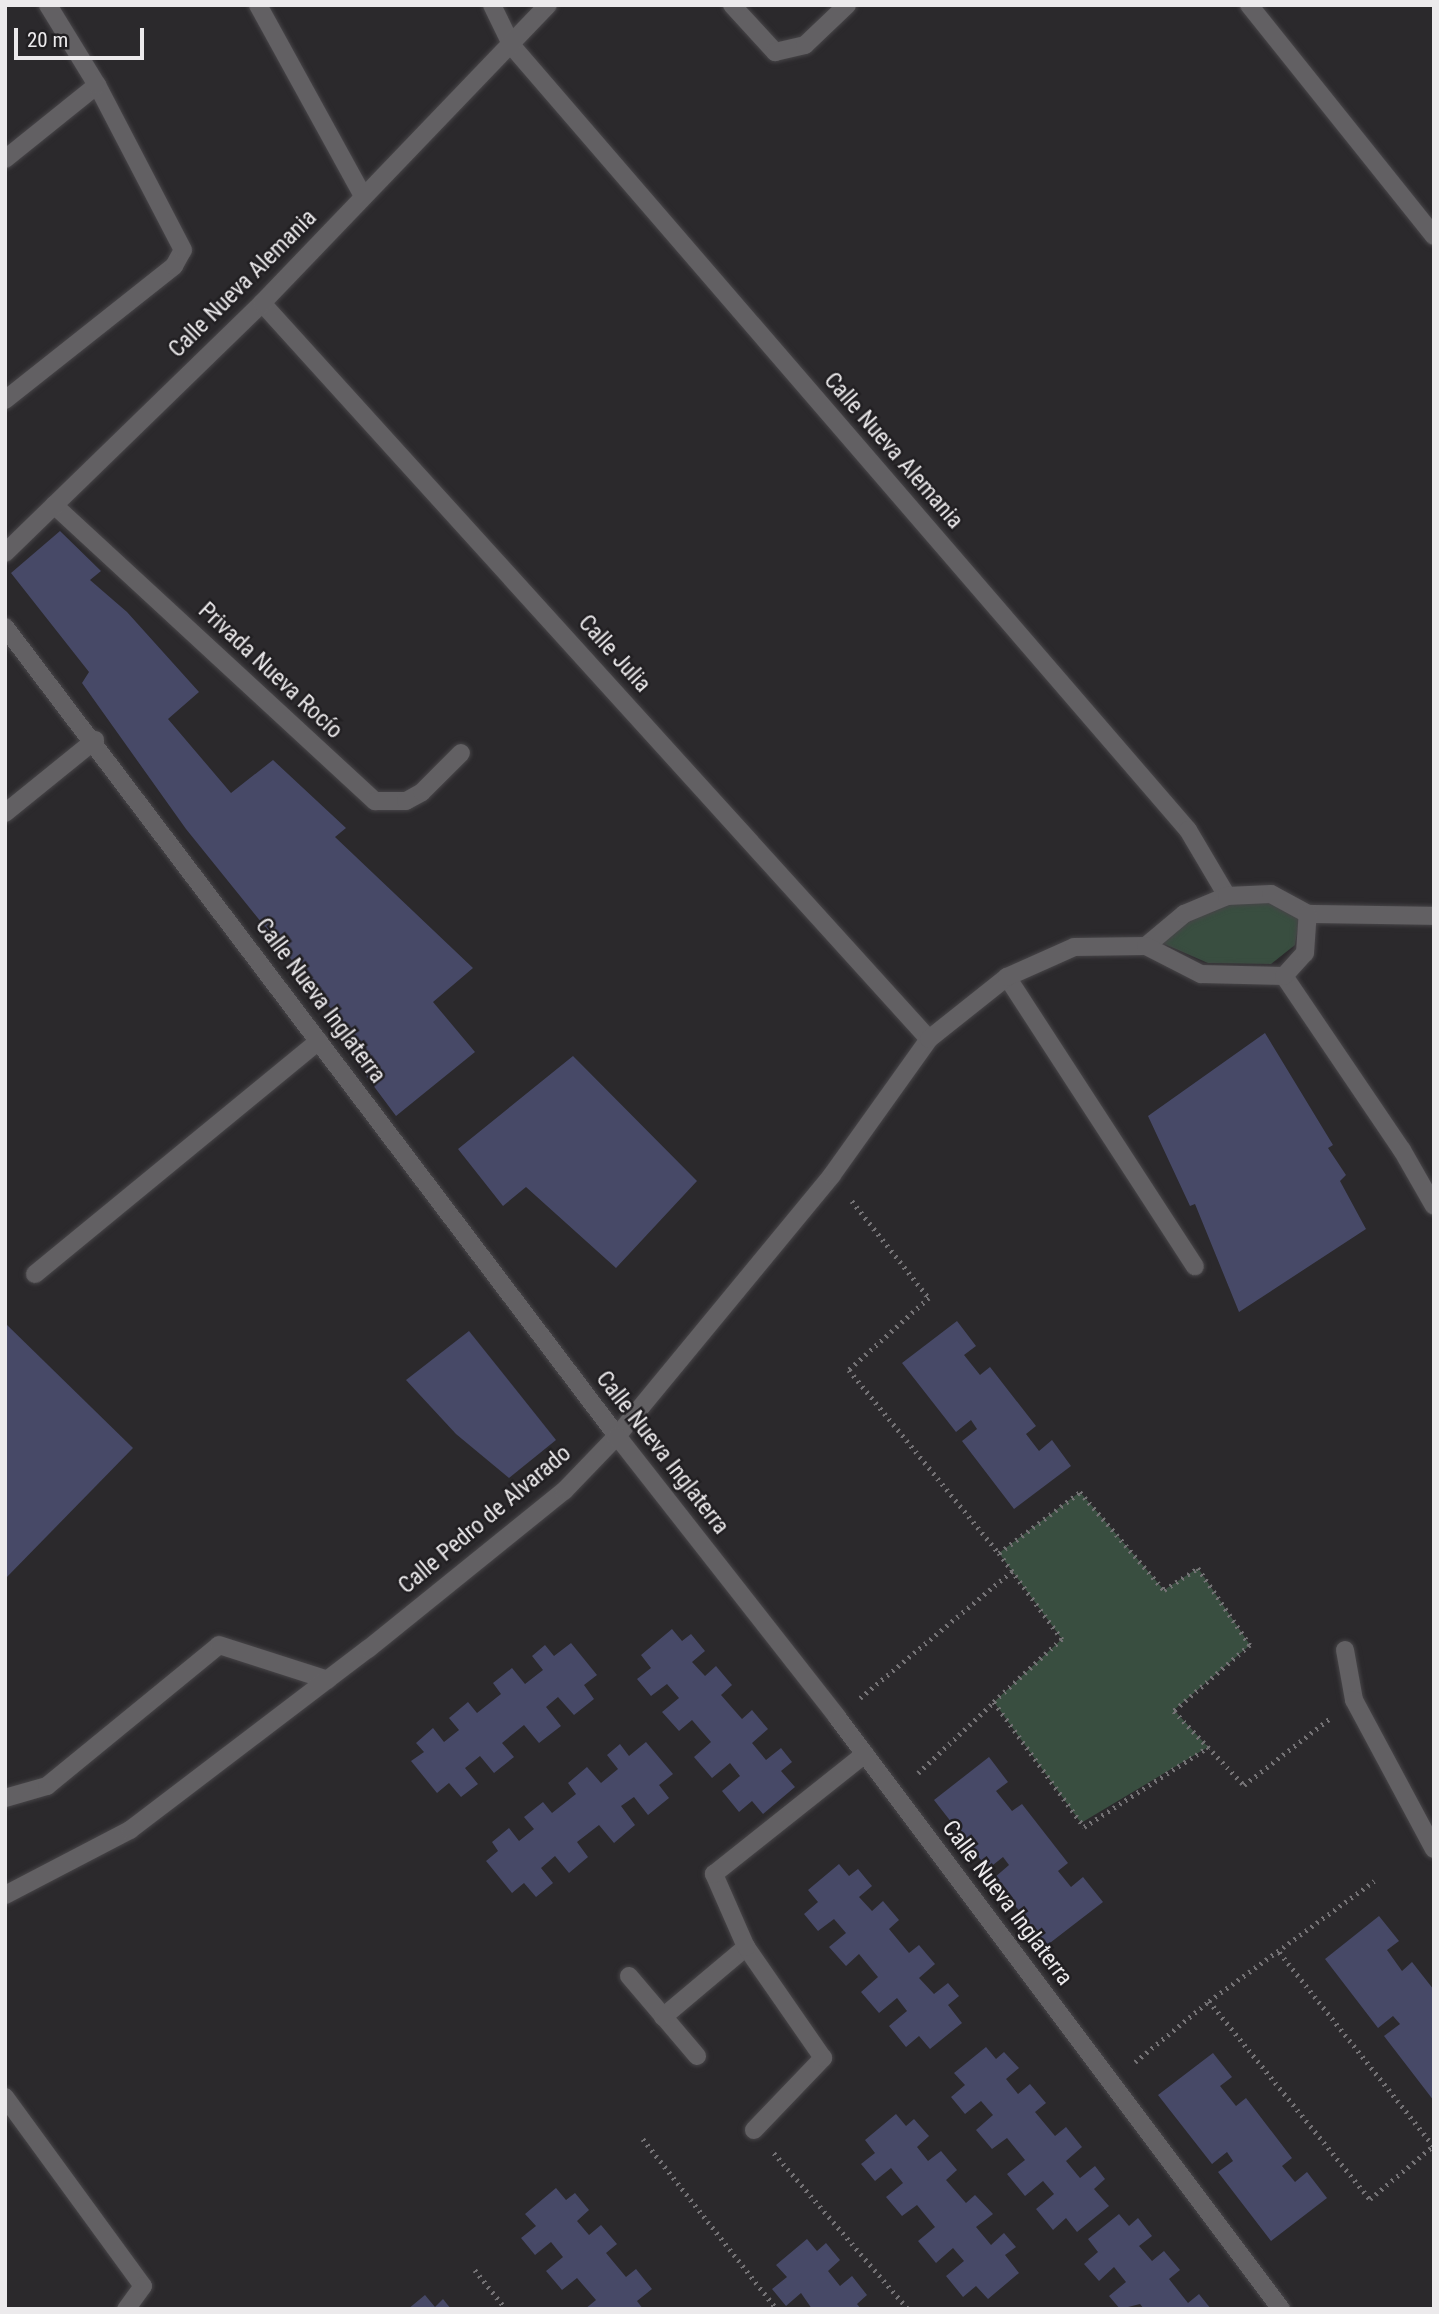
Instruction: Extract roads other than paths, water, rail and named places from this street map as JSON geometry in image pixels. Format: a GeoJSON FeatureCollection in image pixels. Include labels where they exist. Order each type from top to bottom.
{"type":"FeatureCollection","features":[{"type":"Feature","properties":{"kind":"street"},"geometry":{"type":"LineString","coordinates":[[5,400],[174,267],[183,250],[97,85],[48,5]]}},
{"type":"Feature","properties":{"kind":"street"},"geometry":{"type":"LineString","coordinates":[[258,5],[363,196]]}},
{"type":"Feature","properties":{"kind":"street"},"geometry":{"type":"LineString","coordinates":[[492,5],[512,46]]}},
{"type":"Feature","properties":{"kind":"street","name":"Calle Nueva Alemania"},"geometry":{"type":"LineString","coordinates":[[5,553],[262,303],[363,196],[512,46],[548,5]]}},
{"type":"Feature","properties":{"kind":"street"},"geometry":{"type":"LineString","coordinates":[[732,5],[775,52],[805,45],[847,5]]}},
{"type":"Feature","properties":{"kind":"street"},"geometry":{"type":"LineString","coordinates":[[1250,5],[1434,236]]}},
{"type":"Feature","properties":{"kind":"street","name":"Calle Nueva Alemania"},"geometry":{"type":"LineString","coordinates":[[512,46],[1188,830],[1227,895]]}},
{"type":"Feature","properties":{"kind":"street"},"geometry":{"type":"LineString","coordinates":[[5,159],[97,85]]}},
{"type":"Feature","properties":{"kind":"street","name":"Calle Julia"},"geometry":{"type":"LineString","coordinates":[[262,303],[929,1039]]}},
{"type":"Feature","properties":{"kind":"street","name":"Privada Nueva Rocío"},"geometry":{"type":"LineString","coordinates":[[54,505],[375,801],[406,801],[422,792],[461,753]]}},
{"type":"Feature","properties":{"kind":"street","name":"Calle Nueva Inglaterra"},"geometry":{"type":"LineString","coordinates":[[5,627],[95,740],[617,1436],[895,1793],[1281,2309]]}},
{"type":"Feature","properties":{"kind":"street"},"geometry":{"type":"LineString","coordinates":[[5,813],[95,740]]}},
{"type":"Feature","properties":{"kind":"street"},"geometry":{"type":"LineString","coordinates":[[1146,946],[1184,914],[1227,895],[1271,894],[1308,914],[1434,916]]}},
{"type":"Feature","properties":{"kind":"street"},"geometry":{"type":"LineString","coordinates":[[1308,914],[1305,953],[1284,976],[1402,1150],[1434,1206]]}},
{"type":"Feature","properties":{"kind":"street","name":"Calle Pedro de Alvarado"},"geometry":{"type":"LineString","coordinates":[[5,1895],[130,1830],[328,1680],[564,1491],[617,1436],[832,1175],[929,1039],[1007,977],[1074,947],[1146,946],[1201,974],[1284,976]]}},
{"type":"Feature","properties":{"kind":"street"},"geometry":{"type":"LineString","coordinates":[[1007,977],[1195,1266]]}},
{"type":"Feature","properties":{"kind":"street"},"geometry":{"type":"LineString","coordinates":[[36,1274],[319,1041]]}},
{"type":"Feature","properties":{"kind":"street"},"geometry":{"type":"LineString","coordinates":[[5,1798],[47,1786],[219,1646],[328,1680]]}},
{"type":"Feature","properties":{"kind":"street"},"geometry":{"type":"LineString","coordinates":[[1345,1650],[1354,1700],[1397,1787],[1434,1849]]}},
{"type":"Feature","properties":{"kind":"street"},"geometry":{"type":"LineString","coordinates":[[754,2130],[823,2058],[746,1947],[714,1874],[865,1754]]}},
{"type":"Feature","properties":{"kind":"street"},"geometry":{"type":"LineString","coordinates":[[663,2017],[746,1947]]}},
{"type":"Feature","properties":{"kind":"street"},"geometry":{"type":"LineString","coordinates":[[629,1976],[697,2056]]}},
{"type":"Feature","properties":{"kind":"street"},"geometry":{"type":"LineString","coordinates":[[5,2097],[143,2286],[127,2309]]}}]}
